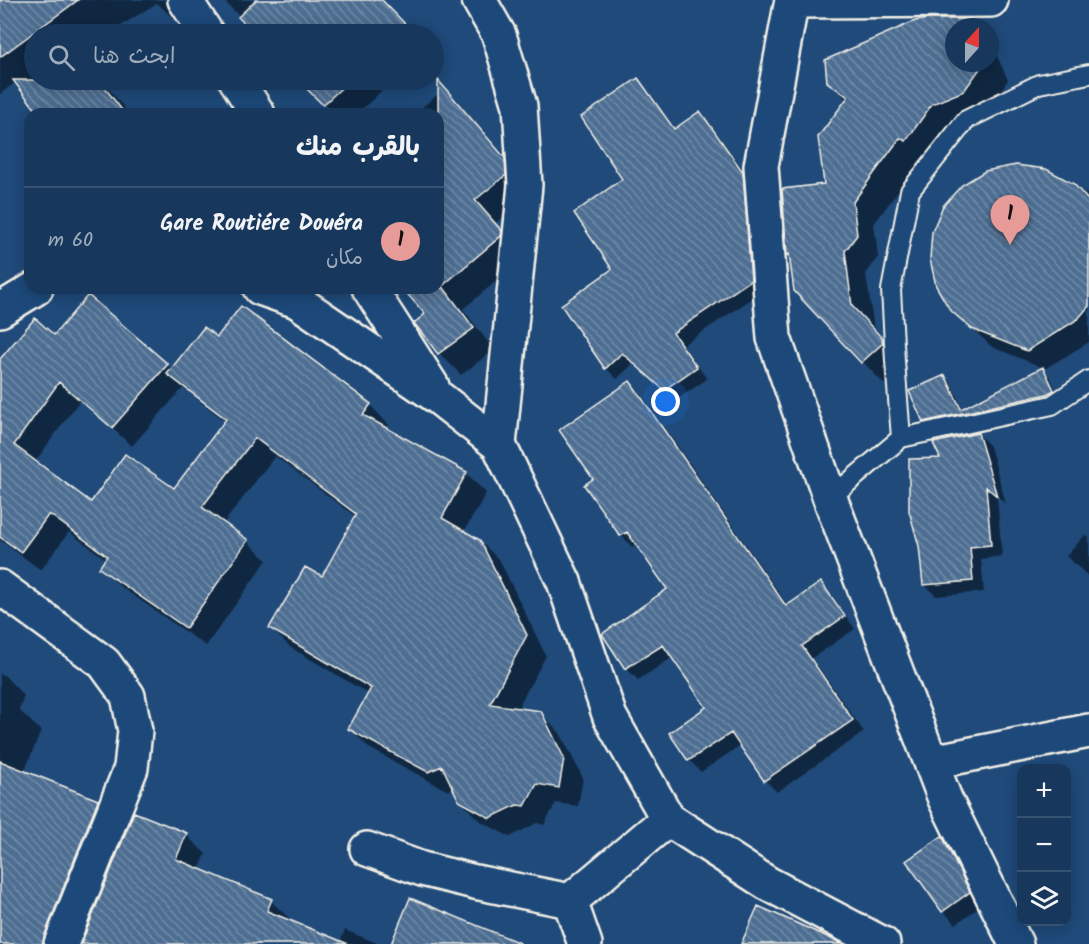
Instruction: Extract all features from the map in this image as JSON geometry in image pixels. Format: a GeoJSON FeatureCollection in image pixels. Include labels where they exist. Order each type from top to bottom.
{"type":"FeatureCollection","features":[{"type":"Feature","properties":{"kind":"street"},"geometry":{"type":"LineString","coordinates":[[185,0],[201,24]]}},
{"type":"Feature","properties":{"kind":"street"},"geometry":{"type":"LineString","coordinates":[[479,0],[499,35],[519,106],[525,185],[499,445]]}},
{"type":"Feature","properties":{"kind":"street"},"geometry":{"type":"LineString","coordinates":[[991,0],[792,1],[761,166],[774,338],[830,498],[945,799],[1016,944]]}},
{"type":"Feature","properties":{"kind":"street"},"geometry":{"type":"LineString","coordinates":[[242,90],[254,108]]}},
{"type":"Feature","properties":{"kind":"street"},"geometry":{"type":"LineString","coordinates":[[0,310],[26,294]]}},
{"type":"Feature","properties":{"kind":"street"},"geometry":{"type":"LineString","coordinates":[[277,294],[297,301],[439,398],[499,445],[564,582],[610,717],[668,819],[766,884],[883,944]]}},
{"type":"Feature","properties":{"kind":"street"},"geometry":{"type":"LineString","coordinates":[[373,294],[439,398]]}},
{"type":"Feature","properties":{"kind":"street"},"geometry":{"type":"LineString","coordinates":[[0,587],[104,663],[128,696],[135,731],[131,768],[61,944]]}},
{"type":"Feature","properties":{"kind":"street"},"geometry":{"type":"LineString","coordinates":[[932,762],[1089,731]]}},
{"type":"Feature","properties":{"kind":"street"},"geometry":{"type":"LineString","coordinates":[[570,901],[668,819]]}},
{"type":"Feature","properties":{"kind":"street"},"geometry":{"type":"LineString","coordinates":[[368,849],[422,868],[475,882],[570,901]]}},
{"type":"Feature","properties":{"kind":"street"},"geometry":{"type":"LineString","coordinates":[[570,901],[585,944]]}},
{"type":"Feature","properties":{"kind":"lane"},"geometry":{"type":"LineString","coordinates":[[901,438],[891,290],[910,190],[966,120],[1039,84],[1089,75]]}},
{"type":"Feature","properties":{"kind":"lane"},"geometry":{"type":"LineString","coordinates":[[830,498],[901,438],[1052,405],[1089,380]]}},
{"type":"Feature","properties":{"kind":"building"},"geometry":{"type":"Polygon","coordinates":[[[0,0],[78,0],[45,24],[24,24],[24,39],[0,57],[0,0]]]}},
{"type":"Feature","properties":{"kind":"building"},"geometry":{"type":"Polygon","coordinates":[[[256,0],[382,0],[405,24],[245,24],[238,17],[256,0]]]}},
{"type":"Feature","properties":{"kind":"building"},"geometry":{"type":"Polygon","coordinates":[[[945,19],[945,72],[978,72],[964,91],[932,104],[906,141],[900,138],[853,202],[857,235],[845,251],[852,306],[882,338],[883,343],[861,363],[794,291],[789,254],[787,255],[782,189],[824,184],[818,137],[848,97],[827,82],[825,60],[915,21],[945,19]]]}},
{"type":"Feature","properties":{"kind":"building"},"geometry":{"type":"Polygon","coordinates":[[[638,78],[674,129],[700,111],[743,172],[751,280],[673,333],[697,367],[664,390],[622,353],[605,369],[561,305],[612,269],[574,213],[622,179],[581,117],[638,78]]]}},
{"type":"Feature","properties":{"kind":"building"},"geometry":{"type":"Polygon","coordinates":[[[13,80],[24,80],[24,90],[107,90],[120,108],[34,108],[13,80]]]}},
{"type":"Feature","properties":{"kind":"building"},"geometry":{"type":"Polygon","coordinates":[[[444,87],[505,158],[506,175],[475,200],[502,231],[501,236],[444,285],[444,108],[438,108],[438,90],[444,90],[444,87]]]}},
{"type":"Feature","properties":{"kind":"building"},"geometry":{"type":"Polygon","coordinates":[[[308,90],[339,90],[323,105],[308,90]]]}},
{"type":"Feature","properties":{"kind":"building"},"geometry":{"type":"Polygon","coordinates":[[[1016,165],[1046,169],[1074,184],[1089,201],[1089,306],[1078,319],[1027,351],[972,329],[950,310],[936,286],[930,259],[932,232],[943,206],[962,185],[985,171],[1016,165]]]}},
{"type":"Feature","properties":{"kind":"building"},"geometry":{"type":"Polygon","coordinates":[[[444,288],[474,328],[438,354],[414,323],[425,314],[407,294],[444,294],[444,288]]]}},
{"type":"Feature","properties":{"kind":"building"},"geometry":{"type":"Polygon","coordinates":[[[88,295],[168,364],[112,428],[59,382],[14,445],[91,502],[125,454],[174,488],[226,419],[167,374],[204,327],[217,337],[241,306],[371,404],[363,415],[467,472],[442,518],[480,540],[527,635],[490,704],[541,711],[564,758],[559,788],[537,784],[525,806],[517,805],[490,818],[459,801],[442,766],[428,772],[348,729],[371,688],[269,628],[305,567],[322,576],[356,514],[255,438],[202,507],[248,540],[186,628],[99,568],[107,556],[49,514],[21,552],[0,537],[0,359],[35,318],[54,335],[88,295]]]}},
{"type":"Feature","properties":{"kind":"building"},"geometry":{"type":"Polygon","coordinates":[[[1043,367],[1054,390],[1047,394],[923,422],[909,391],[945,375],[961,409],[1043,367]]]}},
{"type":"Feature","properties":{"kind":"building"},"geometry":{"type":"Polygon","coordinates":[[[630,381],[786,606],[821,582],[845,616],[802,646],[853,720],[764,781],[731,733],[688,761],[669,733],[706,707],[663,645],[625,669],[602,634],[667,589],[627,532],[620,536],[584,485],[593,479],[559,430],[630,381]]]}},
{"type":"Feature","properties":{"kind":"building"},"geometry":{"type":"Polygon","coordinates":[[[978,433],[997,496],[986,487],[991,545],[970,547],[973,581],[923,585],[919,546],[909,511],[909,459],[940,458],[933,443],[978,433]]]}},
{"type":"Feature","properties":{"kind":"building"},"geometry":{"type":"Polygon","coordinates":[[[0,761],[98,800],[43,944],[0,944],[0,761]]]}},
{"type":"Feature","properties":{"kind":"building"},"geometry":{"type":"Polygon","coordinates":[[[134,812],[187,833],[176,859],[272,899],[267,911],[346,944],[81,944],[134,812]]]}},
{"type":"Feature","properties":{"kind":"building"},"geometry":{"type":"Polygon","coordinates":[[[942,836],[970,892],[942,912],[906,861],[942,836]]]}},
{"type":"Feature","properties":{"kind":"building"},"geometry":{"type":"Polygon","coordinates":[[[410,898],[520,943],[520,944],[391,944],[410,898]]]}},
{"type":"Feature","properties":{"kind":"building"},"geometry":{"type":"Polygon","coordinates":[[[758,906],[841,943],[843,944],[741,944],[758,906]]]}},
{"type":"Feature","properties":{"kind":"place","name":"Gare Routiére Douéra"},"geometry":{"type":"Point","coordinates":[1010,245]}}]}
